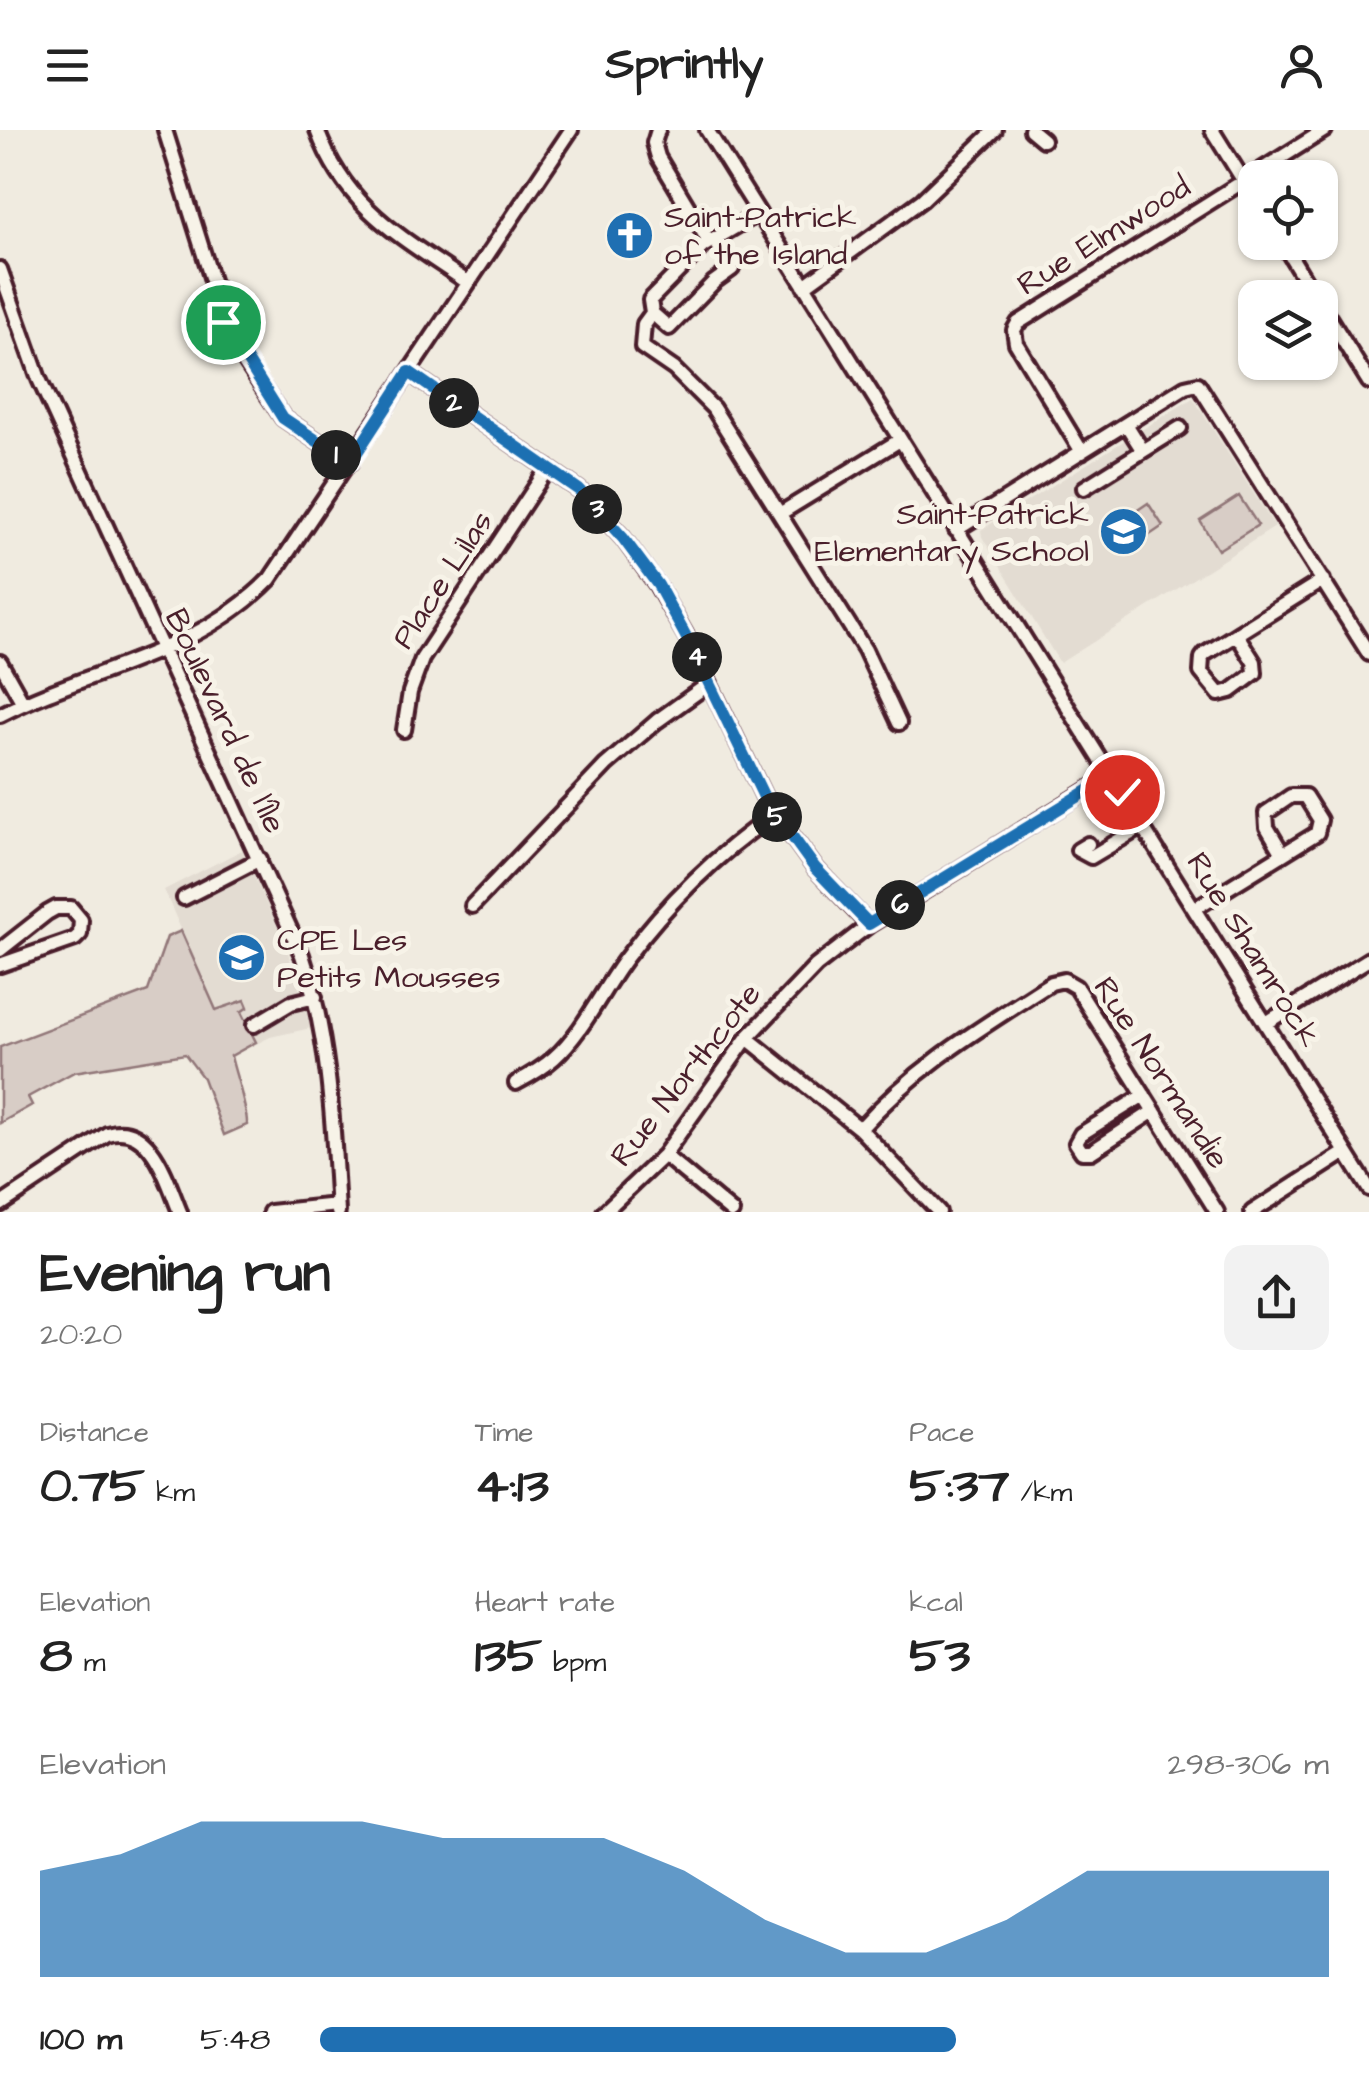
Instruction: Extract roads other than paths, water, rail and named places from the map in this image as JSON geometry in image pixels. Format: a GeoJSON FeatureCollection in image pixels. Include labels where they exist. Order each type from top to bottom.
{"type":"FeatureCollection","features":[{"type":"Feature","properties":{"kind":"street"},"geometry":{"type":"LineString","coordinates":[[165,130],[230,338],[283,418],[350,463]]}},
{"type":"Feature","properties":{"kind":"street"},"geometry":{"type":"LineString","coordinates":[[317,130],[335,170],[366,210],[394,234],[467,282]]}},
{"type":"Feature","properties":{"kind":"street"},"geometry":{"type":"LineString","coordinates":[[0,715],[22,703],[162,651],[216,624],[262,588],[292,550],[570,130]]}},
{"type":"Feature","properties":{"kind":"street"},"geometry":{"type":"LineString","coordinates":[[658,130],[654,143],[660,162],[711,240],[732,270],[714,282],[669,328],[652,313],[650,300],[711,240],[759,213]]}},
{"type":"Feature","properties":{"kind":"street","name":"Rue Shamrock"},"geometry":{"type":"LineString","coordinates":[[707,130],[1369,1189]]}},
{"type":"Feature","properties":{"kind":"street"},"geometry":{"type":"LineString","coordinates":[[804,286],[910,210],[995,130]]}},
{"type":"Feature","properties":{"kind":"street"},"geometry":{"type":"LineString","coordinates":[[1031,130],[1043,140]]}},
{"type":"Feature","properties":{"kind":"street"},"geometry":{"type":"LineString","coordinates":[[1212,130],[1238,172]]}},
{"type":"Feature","properties":{"kind":"street"},"geometry":{"type":"LineString","coordinates":[[1278,160],[1325,130]]}},
{"type":"Feature","properties":{"kind":"street","name":"Rue Elmwood"},"geometry":{"type":"LineString","coordinates":[[1082,452],[1016,343],[1013,336],[1018,323],[1238,186]]}},
{"type":"Feature","properties":{"kind":"street","name":"Boulevard de l'Île"},"geometry":{"type":"LineString","coordinates":[[0,269],[39,379],[293,932],[315,997],[329,1075],[337,1209]]}},
{"type":"Feature","properties":{"kind":"street"},"geometry":{"type":"LineString","coordinates":[[652,313],[644,324],[642,347],[674,369],[712,408],[865,650],[900,723]]}},
{"type":"Feature","properties":{"kind":"street"},"geometry":{"type":"LineString","coordinates":[[1338,332],[1369,382]]}},
{"type":"Feature","properties":{"kind":"street"},"geometry":{"type":"LineString","coordinates":[[409,372],[579,490],[623,538],[658,585],[775,814],[815,868],[869,924]]}},
{"type":"Feature","properties":{"kind":"street"},"geometry":{"type":"LineString","coordinates":[[956,530],[1194,383],[1202,387],[1369,654]]}},
{"type":"Feature","properties":{"kind":"street"},"geometry":{"type":"LineString","coordinates":[[1126,424],[1144,451]]}},
{"type":"Feature","properties":{"kind":"street"},"geometry":{"type":"LineString","coordinates":[[1084,488],[1180,428]]}},
{"type":"Feature","properties":{"kind":"street"},"geometry":{"type":"LineString","coordinates":[[781,514],[900,440]]}},
{"type":"Feature","properties":{"kind":"street","name":"Place Lilas"},"geometry":{"type":"LineString","coordinates":[[404,730],[410,692],[422,659],[548,468]]}},
{"type":"Feature","properties":{"kind":"street"},"geometry":{"type":"LineString","coordinates":[[1238,635],[1254,662],[1255,672],[1231,691],[1219,694],[1201,672],[1200,662],[1205,654],[1323,580]]}},
{"type":"Feature","properties":{"kind":"street"},"geometry":{"type":"LineString","coordinates":[[0,662],[22,703]]}},
{"type":"Feature","properties":{"kind":"street"},"geometry":{"type":"LineString","coordinates":[[472,906],[606,766],[657,721],[710,683]]}},
{"type":"Feature","properties":{"kind":"street","name":"Rue Northcote"},"geometry":{"type":"LineString","coordinates":[[604,1212],[664,1155],[747,1038],[795,984],[869,924],[1112,776]]}},
{"type":"Feature","properties":{"kind":"street"},"geometry":{"type":"LineString","coordinates":[[1194,909],[1283,854],[1320,828],[1306,796],[1291,796],[1266,814],[1267,827],[1283,854]]}},
{"type":"Feature","properties":{"kind":"street"},"geometry":{"type":"LineString","coordinates":[[516,1083],[541,1068],[565,1046],[658,917],[737,843],[775,814]]}},
{"type":"Feature","properties":{"kind":"street"},"geometry":{"type":"LineString","coordinates":[[1088,844],[1078,850],[1091,856],[1143,826]]}},
{"type":"Feature","properties":{"kind":"street"},"geometry":{"type":"LineString","coordinates":[[184,898],[260,859]]}},
{"type":"Feature","properties":{"kind":"street"},"geometry":{"type":"LineString","coordinates":[[0,950],[56,908],[71,908],[81,920],[80,934],[74,939],[0,966]]}},
{"type":"Feature","properties":{"kind":"street"},"geometry":{"type":"LineString","coordinates":[[1266,1023],[1369,958]]}},
{"type":"Feature","properties":{"kind":"street","name":"Rue Normandie"},"geometry":{"type":"LineString","coordinates":[[860,1129],[892,1094],[934,1059],[1064,980],[1076,988],[1218,1212]]}},
{"type":"Feature","properties":{"kind":"street"},"geometry":{"type":"LineString","coordinates":[[254,1025],[291,1003],[315,997]]}},
{"type":"Feature","properties":{"kind":"street"},"geometry":{"type":"LineString","coordinates":[[747,1038],[860,1129],[939,1212]]}},
{"type":"Feature","properties":{"kind":"street"},"geometry":{"type":"LineString","coordinates":[[1144,1095],[1081,1134],[1076,1143],[1078,1148],[1091,1152],[1154,1111]]}},
{"type":"Feature","properties":{"kind":"street"},"geometry":{"type":"LineString","coordinates":[[0,1204],[107,1134],[127,1131],[136,1134],[153,1153],[180,1212]]}},
{"type":"Feature","properties":{"kind":"street"},"geometry":{"type":"LineString","coordinates":[[1252,1212],[1346,1152]]}},
{"type":"Feature","properties":{"kind":"street"},"geometry":{"type":"LineString","coordinates":[[664,1155],[732,1212]]}},
{"type":"Feature","properties":{"kind":"street"},"geometry":{"type":"LineString","coordinates":[[270,1212],[337,1209]]}},
{"type":"Feature","properties":{"kind":"place","name":"Saint-Patrick of the Island"},"geometry":{"type":"Point","coordinates":[629,235]}},
{"type":"Feature","properties":{"kind":"place","name":"Saint-Patrick Elementary School"},"geometry":{"type":"Point","coordinates":[1124,532]}},
{"type":"Feature","properties":{"kind":"place","name":"CPE Les Petits Mousses"},"geometry":{"type":"Point","coordinates":[242,958]}}]}
